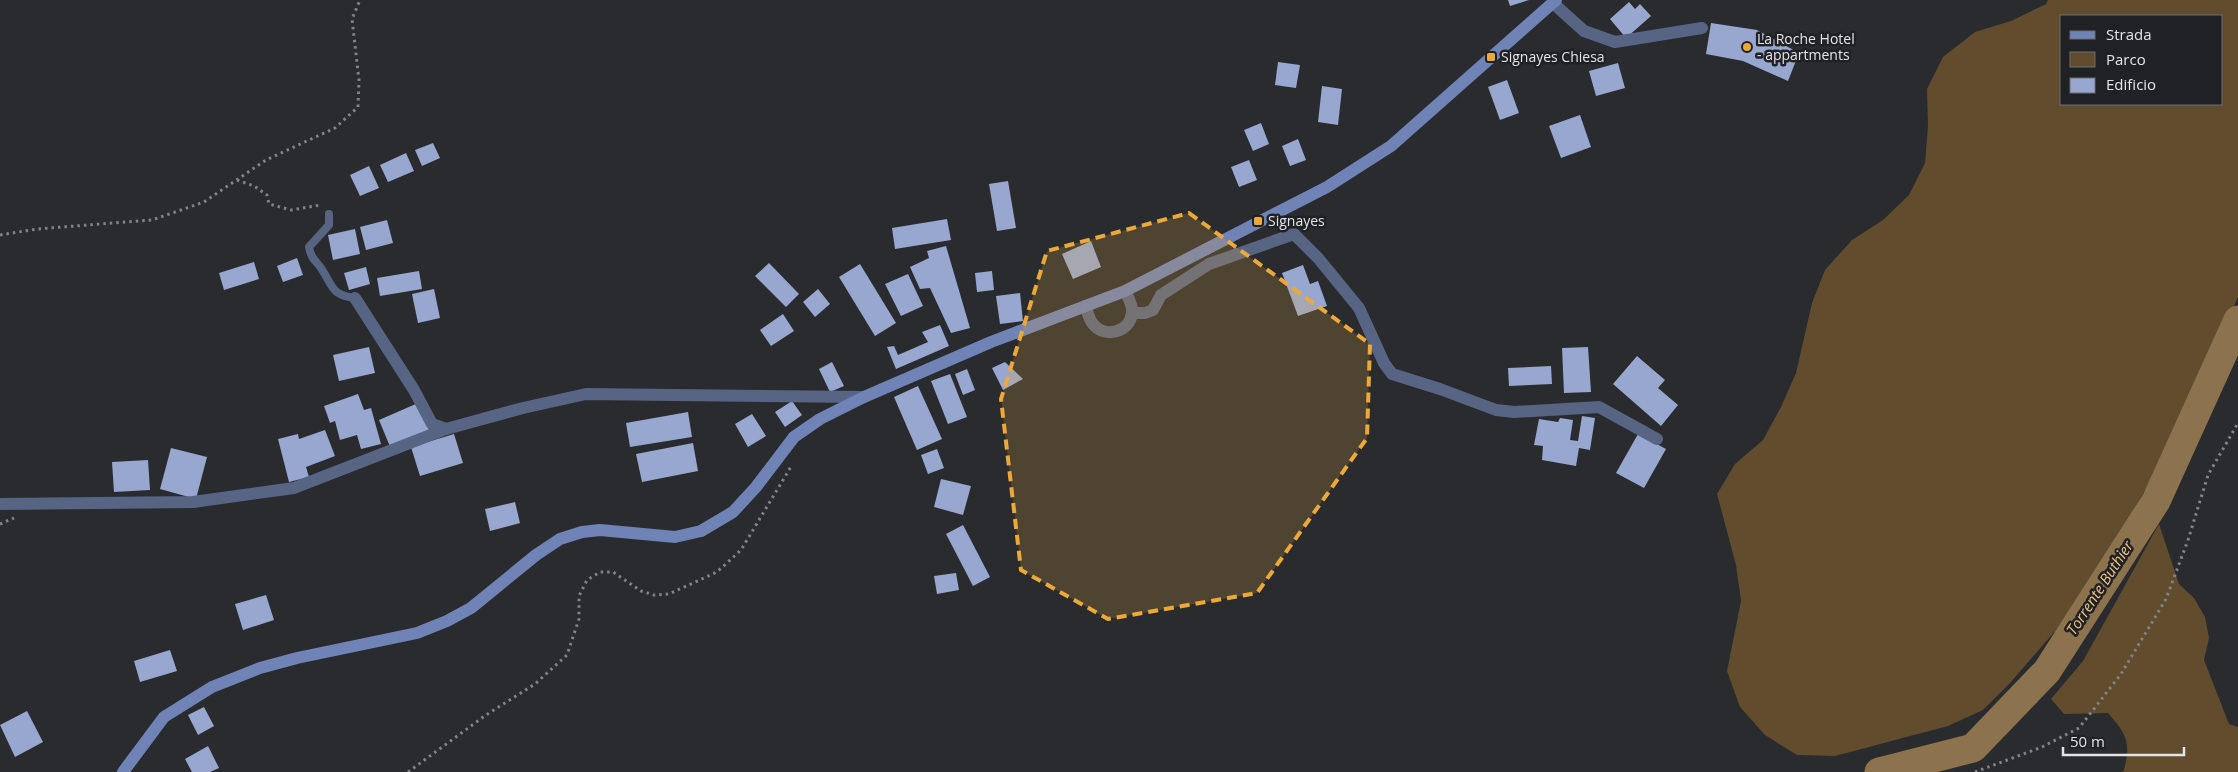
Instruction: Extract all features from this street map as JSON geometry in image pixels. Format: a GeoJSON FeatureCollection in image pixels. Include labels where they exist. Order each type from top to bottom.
{"type":"FeatureCollection","features":[{"type":"Feature","properties":{"kind":"main road"},"geometry":{"type":"LineString","coordinates":[[123,772],[164,717],[212,687],[260,668],[297,658],[433,628],[471,608],[536,555],[560,539],[582,532],[600,530],[675,537],[709,528],[733,512],[756,487],[794,438],[820,419],[864,397],[991,342],[1125,291],[1327,187],[1392,146],[1554,1]]}},
{"type":"Feature","properties":{"kind":"street"},"geometry":{"type":"LineString","coordinates":[[1554,1],[1584,31],[1615,42],[1702,28]]}},
{"type":"Feature","properties":{"kind":"street"},"geometry":{"type":"LineString","coordinates":[[1132,313],[1145,313],[1153,310],[1161,295],[1209,264],[1294,234],[1318,258],[1359,308],[1384,363],[1392,374],[1440,389],[1496,410],[1514,412],[1599,407],[1658,439]]}},
{"type":"Feature","properties":{"kind":"street"},"geometry":{"type":"LineString","coordinates":[[1086,306],[1093,324],[1105,332],[1120,331],[1130,320],[1132,313],[1132,306],[1125,291]]}},
{"type":"Feature","properties":{"kind":"street"},"geometry":{"type":"LineString","coordinates":[[356,298],[414,390],[432,424],[446,429]]}},
{"type":"Feature","properties":{"kind":"street"},"geometry":{"type":"LineString","coordinates":[[0,504],[193,502],[294,488],[446,429],[523,408],[586,394],[864,397]]}},
{"type":"Feature","properties":{"kind":"lane"},"geometry":{"type":"LineString","coordinates":[[329,214],[330,225],[309,247],[310,256],[321,268],[331,288],[343,296],[356,298]]}},
{"type":"Feature","properties":{"kind":"path"},"geometry":{"type":"LineString","coordinates":[[0,235],[37,229],[152,220],[204,202],[266,160],[335,128],[358,107],[359,80],[352,19],[360,0]]}},
{"type":"Feature","properties":{"kind":"path"},"geometry":{"type":"LineString","coordinates":[[237,180],[254,186],[267,195],[269,204],[291,210],[312,205],[324,205],[329,214]]}},
{"type":"Feature","properties":{"kind":"path"},"geometry":{"type":"LineString","coordinates":[[1975,772],[2042,747],[2078,728],[2121,674],[2166,600],[2188,540],[2208,475],[2238,423]]}},
{"type":"Feature","properties":{"kind":"path"},"geometry":{"type":"LineString","coordinates":[[408,772],[486,715],[535,684],[566,655],[579,619],[579,596],[587,580],[600,572],[614,572],[641,591],[654,595],[669,594],[717,572],[740,550],[794,462]]}},
{"type":"Feature","properties":{"kind":"highlighted area"},"geometry":{"type":"Polygon","coordinates":[[[1189,213],[1370,344],[1367,438],[1257,593],[1108,619],[1021,570],[1001,399],[1047,251],[1189,213]]]}},
{"type":"Feature","properties":{"kind":"green space"},"geometry":{"type":"Polygon","coordinates":[[[2048,0],[2238,0],[2238,297],[2179,431],[2082,600],[2010,683],[1983,710],[1948,726],[1835,756],[1797,755],[1765,735],[1740,707],[1727,671],[1741,601],[1736,565],[1717,494],[1735,464],[1763,440],[1781,407],[1796,373],[1812,303],[1825,270],[1852,240],[1883,220],[1909,195],[1925,163],[1928,126],[1927,89],[1943,57],[1975,32],[2011,21],[2046,4],[2048,0]]]}},
{"type":"Feature","properties":{"kind":"green space"},"geometry":{"type":"Polygon","coordinates":[[[2159,524],[2179,584],[2194,598],[2205,617],[2209,638],[2204,660],[2229,724],[2238,727],[2238,772],[2122,772],[2127,752],[2126,739],[2120,727],[2108,713],[2064,714],[2051,699],[2083,661],[2159,524]]]}},
{"type":"Feature","properties":{"kind":"building"},"geometry":{"type":"Polygon","coordinates":[[[1508,0],[1529,0],[1510,6],[1508,0]]]}},
{"type":"Feature","properties":{"kind":"building"},"geometry":{"type":"Polygon","coordinates":[[[1629,2],[1635,9],[1640,4],[1651,16],[1626,38],[1610,19],[1629,2]]]}},
{"type":"Feature","properties":{"kind":"building"},"geometry":{"type":"Polygon","coordinates":[[[1711,23],[1757,30],[1799,53],[1788,81],[1743,61],[1706,54],[1711,23]]]}},
{"type":"Feature","properties":{"kind":"building"},"geometry":{"type":"Polygon","coordinates":[[[1278,62],[1300,65],[1296,88],[1275,85],[1278,62]]]}},
{"type":"Feature","properties":{"kind":"building"},"geometry":{"type":"Polygon","coordinates":[[[1618,63],[1625,88],[1596,96],[1589,71],[1618,63]]]}},
{"type":"Feature","properties":{"kind":"building"},"geometry":{"type":"Polygon","coordinates":[[[1507,80],[1519,113],[1500,120],[1488,87],[1507,80]]]}},
{"type":"Feature","properties":{"kind":"building"},"geometry":{"type":"Polygon","coordinates":[[[1322,86],[1342,89],[1338,125],[1318,122],[1322,86]]]}},
{"type":"Feature","properties":{"kind":"building"},"geometry":{"type":"Polygon","coordinates":[[[1580,115],[1591,147],[1561,158],[1549,126],[1580,115]]]}},
{"type":"Feature","properties":{"kind":"building"},"geometry":{"type":"Polygon","coordinates":[[[1261,123],[1269,144],[1253,151],[1244,130],[1261,123]]]}},
{"type":"Feature","properties":{"kind":"building"},"geometry":{"type":"Polygon","coordinates":[[[1298,139],[1306,160],[1290,166],[1282,146],[1298,139]]]}},
{"type":"Feature","properties":{"kind":"building"},"geometry":{"type":"Polygon","coordinates":[[[433,143],[440,158],[422,166],[415,150],[433,143]]]}},
{"type":"Feature","properties":{"kind":"building"},"geometry":{"type":"Polygon","coordinates":[[[406,153],[414,171],[388,182],[380,165],[406,153]]]}},
{"type":"Feature","properties":{"kind":"building"},"geometry":{"type":"Polygon","coordinates":[[[1249,160],[1257,180],[1239,187],[1231,167],[1249,160]]]}},
{"type":"Feature","properties":{"kind":"building"},"geometry":{"type":"Polygon","coordinates":[[[369,166],[379,188],[360,196],[350,175],[369,166]]]}},
{"type":"Feature","properties":{"kind":"building"},"geometry":{"type":"Polygon","coordinates":[[[1008,181],[1016,228],[997,231],[989,184],[1008,181]]]}},
{"type":"Feature","properties":{"kind":"building"},"geometry":{"type":"Polygon","coordinates":[[[947,219],[951,240],[895,249],[892,228],[947,219]]]}},
{"type":"Feature","properties":{"kind":"building"},"geometry":{"type":"Polygon","coordinates":[[[387,220],[393,243],[366,250],[360,227],[387,220]]]}},
{"type":"Feature","properties":{"kind":"building"},"geometry":{"type":"Polygon","coordinates":[[[355,229],[360,254],[333,260],[328,235],[355,229]]]}},
{"type":"Feature","properties":{"kind":"building"},"geometry":{"type":"Polygon","coordinates":[[[1091,241],[1101,267],[1073,279],[1062,254],[1091,241]]]}},
{"type":"Feature","properties":{"kind":"building"},"geometry":{"type":"Polygon","coordinates":[[[946,246],[970,328],[951,333],[930,288],[920,289],[910,267],[929,258],[927,251],[946,246]]]}},
{"type":"Feature","properties":{"kind":"building"},"geometry":{"type":"Polygon","coordinates":[[[297,258],[303,275],[283,282],[277,266],[297,258]]]}},
{"type":"Feature","properties":{"kind":"building"},"geometry":{"type":"Polygon","coordinates":[[[254,262],[259,279],[224,290],[219,273],[254,262]]]}},
{"type":"Feature","properties":{"kind":"building"},"geometry":{"type":"Polygon","coordinates":[[[769,263],[799,294],[786,307],[755,276],[769,263]]]}},
{"type":"Feature","properties":{"kind":"building"},"geometry":{"type":"Polygon","coordinates":[[[860,264],[896,323],[875,336],[839,277],[860,264]]]}},
{"type":"Feature","properties":{"kind":"building"},"geometry":{"type":"Polygon","coordinates":[[[1303,265],[1310,284],[1318,281],[1327,306],[1298,316],[1282,273],[1303,265]]]}},
{"type":"Feature","properties":{"kind":"building"},"geometry":{"type":"Polygon","coordinates":[[[366,267],[370,284],[349,290],[344,273],[366,267]]]}},
{"type":"Feature","properties":{"kind":"building"},"geometry":{"type":"Polygon","coordinates":[[[419,271],[422,289],[380,296],[377,278],[419,271]]]}},
{"type":"Feature","properties":{"kind":"building"},"geometry":{"type":"Polygon","coordinates":[[[992,271],[994,290],[977,292],[975,273],[992,271]]]}},
{"type":"Feature","properties":{"kind":"building"},"geometry":{"type":"Polygon","coordinates":[[[908,274],[923,306],[901,316],[885,284],[908,274]]]}},
{"type":"Feature","properties":{"kind":"building"},"geometry":{"type":"Polygon","coordinates":[[[434,289],[440,318],[418,323],[412,294],[434,289]]]}},
{"type":"Feature","properties":{"kind":"building"},"geometry":{"type":"Polygon","coordinates":[[[818,289],[830,304],[815,317],[803,302],[818,289]]]}},
{"type":"Feature","properties":{"kind":"building"},"geometry":{"type":"Polygon","coordinates":[[[1020,293],[1023,321],[1000,324],[996,296],[1020,293]]]}},
{"type":"Feature","properties":{"kind":"building"},"geometry":{"type":"Polygon","coordinates":[[[783,314],[794,331],[771,346],[760,330],[783,314]]]}},
{"type":"Feature","properties":{"kind":"building"},"geometry":{"type":"Polygon","coordinates":[[[940,325],[949,346],[896,369],[887,347],[894,346],[898,355],[928,342],[922,332],[940,325]]]}},
{"type":"Feature","properties":{"kind":"building"},"geometry":{"type":"Polygon","coordinates":[[[369,347],[375,373],[339,381],[333,355],[369,347]]]}},
{"type":"Feature","properties":{"kind":"building"},"geometry":{"type":"Polygon","coordinates":[[[1588,347],[1591,392],[1564,393],[1562,348],[1588,347]]]}},
{"type":"Feature","properties":{"kind":"building"},"geometry":{"type":"Polygon","coordinates":[[[1637,356],[1665,380],[1658,388],[1678,405],[1661,426],[1613,384],[1637,356]]]}},
{"type":"Feature","properties":{"kind":"building"},"geometry":{"type":"Polygon","coordinates":[[[832,362],[844,386],[830,392],[819,369],[832,362]]]}},
{"type":"Feature","properties":{"kind":"building"},"geometry":{"type":"Polygon","coordinates":[[[1005,362],[1023,379],[1003,390],[992,368],[1005,362]]]}},
{"type":"Feature","properties":{"kind":"building"},"geometry":{"type":"Polygon","coordinates":[[[1551,366],[1552,384],[1509,386],[1508,368],[1551,366]]]}},
{"type":"Feature","properties":{"kind":"building"},"geometry":{"type":"Polygon","coordinates":[[[967,369],[975,390],[963,395],[955,374],[967,369]]]}},
{"type":"Feature","properties":{"kind":"building"},"geometry":{"type":"Polygon","coordinates":[[[950,374],[967,417],[948,424],[931,381],[950,374]]]}},
{"type":"Feature","properties":{"kind":"building"},"geometry":{"type":"Polygon","coordinates":[[[918,386],[942,439],[917,450],[894,397],[918,386]]]}},
{"type":"Feature","properties":{"kind":"building"},"geometry":{"type":"Polygon","coordinates":[[[358,394],[364,410],[371,408],[381,444],[361,449],[357,435],[340,440],[335,421],[330,423],[324,406],[358,394]]]}},
{"type":"Feature","properties":{"kind":"building"},"geometry":{"type":"Polygon","coordinates":[[[792,401],[802,415],[785,427],[775,412],[792,401]]]}},
{"type":"Feature","properties":{"kind":"building"},"geometry":{"type":"Polygon","coordinates":[[[418,403],[430,432],[391,449],[379,420],[418,403]]]}},
{"type":"Feature","properties":{"kind":"building"},"geometry":{"type":"Polygon","coordinates":[[[688,412],[692,437],[630,447],[626,423],[688,412]]]}},
{"type":"Feature","properties":{"kind":"building"},"geometry":{"type":"Polygon","coordinates":[[[752,414],[766,436],[748,447],[735,424],[752,414]]]}},
{"type":"Feature","properties":{"kind":"building"},"geometry":{"type":"Polygon","coordinates":[[[1582,416],[1595,418],[1590,450],[1579,448],[1576,466],[1542,460],[1543,446],[1534,445],[1539,419],[1558,422],[1560,418],[1573,420],[1570,440],[1578,441],[1582,416]]]}},
{"type":"Feature","properties":{"kind":"building"},"geometry":{"type":"Polygon","coordinates":[[[325,430],[335,456],[306,467],[309,477],[289,482],[278,439],[298,434],[299,439],[325,430]]]}},
{"type":"Feature","properties":{"kind":"building"},"geometry":{"type":"Polygon","coordinates":[[[454,434],[463,463],[420,476],[411,447],[454,434]]]}},
{"type":"Feature","properties":{"kind":"building"},"geometry":{"type":"Polygon","coordinates":[[[1638,434],[1666,449],[1644,488],[1616,473],[1638,434]]]}},
{"type":"Feature","properties":{"kind":"building"},"geometry":{"type":"Polygon","coordinates":[[[693,443],[698,471],[642,482],[636,454],[693,443]]]}},
{"type":"Feature","properties":{"kind":"building"},"geometry":{"type":"Polygon","coordinates":[[[171,448],[207,457],[196,499],[160,489],[171,448]]]}},
{"type":"Feature","properties":{"kind":"building"},"geometry":{"type":"Polygon","coordinates":[[[937,449],[944,468],[928,474],[921,455],[937,449]]]}},
{"type":"Feature","properties":{"kind":"building"},"geometry":{"type":"Polygon","coordinates":[[[148,460],[150,490],[114,492],[112,462],[148,460]]]}},
{"type":"Feature","properties":{"kind":"building"},"geometry":{"type":"Polygon","coordinates":[[[941,479],[971,486],[963,515],[934,507],[941,479]]]}},
{"type":"Feature","properties":{"kind":"building"},"geometry":{"type":"Polygon","coordinates":[[[515,502],[520,523],[490,531],[485,509],[515,502]]]}},
{"type":"Feature","properties":{"kind":"building"},"geometry":{"type":"Polygon","coordinates":[[[963,525],[990,577],[973,586],[946,534],[963,525]]]}},
{"type":"Feature","properties":{"kind":"building"},"geometry":{"type":"Polygon","coordinates":[[[956,573],[959,590],[937,594],[934,576],[956,573]]]}},
{"type":"Feature","properties":{"kind":"building"},"geometry":{"type":"Polygon","coordinates":[[[266,595],[274,620],[243,630],[235,604],[266,595]]]}},
{"type":"Feature","properties":{"kind":"building"},"geometry":{"type":"Polygon","coordinates":[[[170,650],[177,671],[140,682],[134,661],[170,650]]]}},
{"type":"Feature","properties":{"kind":"building"},"geometry":{"type":"Polygon","coordinates":[[[204,707],[214,726],[198,735],[188,715],[204,707]]]}},
{"type":"Feature","properties":{"kind":"building"},"geometry":{"type":"Polygon","coordinates":[[[27,711],[43,742],[15,757],[0,725],[27,711]]]}},
{"type":"Feature","properties":{"kind":"building"},"geometry":{"type":"Polygon","coordinates":[[[208,746],[219,768],[210,772],[192,772],[185,759],[208,746]]]}},
{"type":"Feature","properties":{"kind":"waterway","name":"Torrente Buthier"},"geometry":{"type":"LineString","coordinates":[[1879,772],[1973,748],[2047,671],[2156,501],[2238,320]]}},
{"type":"Feature","properties":{"kind":"place","name":"La Roche Hotel - appartments"},"geometry":{"type":"Point","coordinates":[1747,47]}},
{"type":"Feature","properties":{"kind":"place","name":"Signayes Chiesa"},"geometry":{"type":"Point","coordinates":[1491,57]}},
{"type":"Feature","properties":{"kind":"place","name":"Signayes"},"geometry":{"type":"Point","coordinates":[1258,221]}}]}
